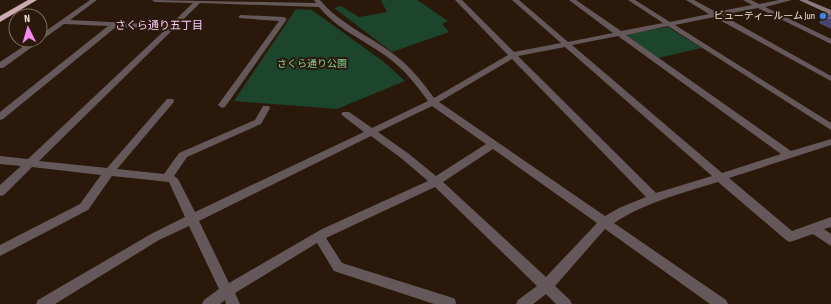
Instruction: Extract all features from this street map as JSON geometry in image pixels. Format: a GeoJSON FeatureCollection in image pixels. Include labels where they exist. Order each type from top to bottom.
{"type":"FeatureCollection","features":[{"type":"Feature","properties":{"kind":"highway"},"geometry":{"type":"LineString","coordinates":[[0,15],[26,0]]}},
{"type":"Feature","properties":{"kind":"highway"},"geometry":{"type":"LineString","coordinates":[[0,20],[33,0]]}},
{"type":"Feature","properties":{"kind":"main road"},"geometry":{"type":"LineString","coordinates":[[802,0],[831,13]]}},
{"type":"Feature","properties":{"kind":"street"},"geometry":{"type":"LineString","coordinates":[[48,33],[94,0]]}},
{"type":"Feature","properties":{"kind":"street"},"geometry":{"type":"LineString","coordinates":[[155,0],[319,3],[334,16],[402,65],[414,77],[433,102],[721,304]]}},
{"type":"Feature","properties":{"kind":"street"},"geometry":{"type":"LineString","coordinates":[[458,0],[654,198]]}},
{"type":"Feature","properties":{"kind":"street"},"geometry":{"type":"LineString","coordinates":[[515,0],[790,237],[831,222]]}},
{"type":"Feature","properties":{"kind":"street"},"geometry":{"type":"LineString","coordinates":[[572,0],[789,155]]}},
{"type":"Feature","properties":{"kind":"street"},"geometry":{"type":"LineString","coordinates":[[631,0],[831,127]]}},
{"type":"Feature","properties":{"kind":"street"},"geometry":{"type":"LineString","coordinates":[[689,0],[831,79]]}},
{"type":"Feature","properties":{"kind":"street"},"geometry":{"type":"LineString","coordinates":[[746,0],[831,42]]}},
{"type":"Feature","properties":{"kind":"street"},"geometry":{"type":"LineString","coordinates":[[43,304],[155,237],[433,102],[513,55],[789,0]]}},
{"type":"Feature","properties":{"kind":"street"},"geometry":{"type":"LineString","coordinates":[[0,192],[199,1]]}},
{"type":"Feature","properties":{"kind":"street"},"geometry":{"type":"LineString","coordinates":[[222,105],[284,19],[241,17]]}},
{"type":"Feature","properties":{"kind":"street"},"geometry":{"type":"LineString","coordinates":[[63,22],[173,27]]}},
{"type":"Feature","properties":{"kind":"street"},"geometry":{"type":"LineString","coordinates":[[0,117],[115,24]]}},
{"type":"Feature","properties":{"kind":"street"},"geometry":{"type":"LineString","coordinates":[[0,66],[26,48]]}},
{"type":"Feature","properties":{"kind":"street"},"geometry":{"type":"LineString","coordinates":[[0,251],[84,207],[109,172],[170,101]]}},
{"type":"Feature","properties":{"kind":"street"},"geometry":{"type":"LineString","coordinates":[[167,178],[184,155],[258,122],[266,108]]}},
{"type":"Feature","properties":{"kind":"street"},"geometry":{"type":"LineString","coordinates":[[346,114],[405,156],[436,182],[545,287],[565,304]]}},
{"type":"Feature","properties":{"kind":"street"},"geometry":{"type":"LineString","coordinates":[[524,304],[545,287],[604,223],[623,211],[654,198],[831,142]]}},
{"type":"Feature","properties":{"kind":"street"},"geometry":{"type":"LineString","coordinates":[[209,304],[227,291],[319,236],[436,182],[493,144]]}},
{"type":"Feature","properties":{"kind":"street"},"geometry":{"type":"LineString","coordinates":[[0,160],[173,179],[233,304]]}},
{"type":"Feature","properties":{"kind":"street"},"geometry":{"type":"LineString","coordinates":[[814,228],[831,242]]}},
{"type":"Feature","properties":{"kind":"street"},"geometry":{"type":"LineString","coordinates":[[319,236],[338,267],[450,303]]}},
{"type":"Feature","properties":{"kind":"green space"},"geometry":{"type":"Polygon","coordinates":[[[381,0],[417,0],[448,21],[442,24],[449,32],[392,52],[334,8],[341,6],[359,17],[387,12],[381,0]]]}},
{"type":"Feature","properties":{"kind":"green space","name":"さくら通り公園"},"geometry":{"type":"Polygon","coordinates":[[[296,9],[312,10],[384,62],[405,81],[337,109],[234,101],[296,9]]]}},
{"type":"Feature","properties":{"kind":"green space"},"geometry":{"type":"Polygon","coordinates":[[[668,27],[702,48],[658,58],[625,34],[668,27]]]}},
{"type":"Feature","properties":{"kind":"building"},"geometry":{"type":"Polygon","coordinates":[[[831,14],[831,19],[823,16],[831,14]]]}},
{"type":"Feature","properties":{"kind":"place","name":"ビューティールーム Jun"},"geometry":{"type":"Point","coordinates":[823,16]}},
{"type":"Feature","properties":{"kind":"district","name":"さくら通り五丁目"},"geometry":{"type":"Point","coordinates":[159,25]}}]}
